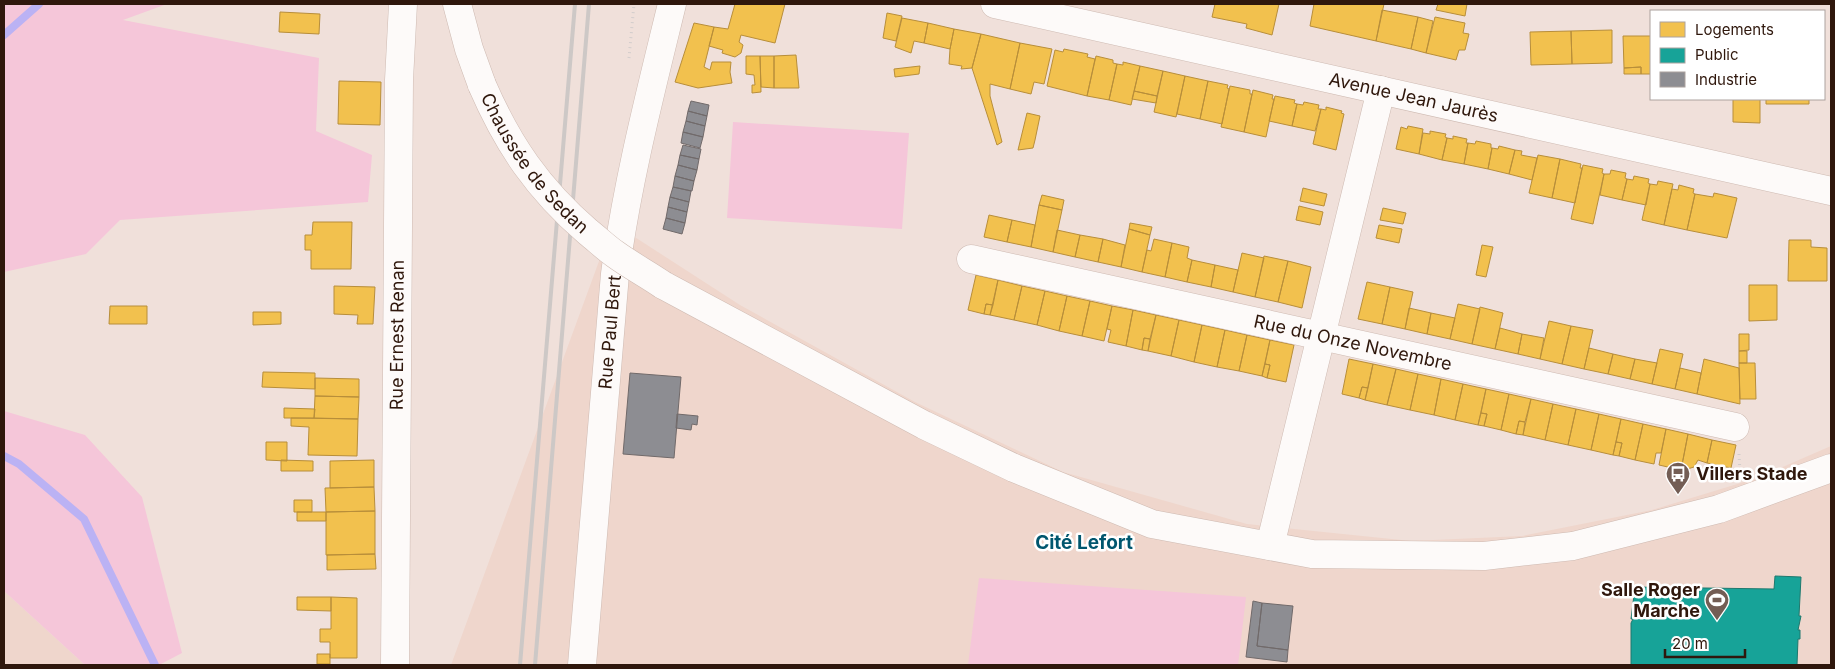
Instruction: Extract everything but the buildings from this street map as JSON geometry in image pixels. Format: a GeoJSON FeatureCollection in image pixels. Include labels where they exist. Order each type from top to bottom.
{"type":"FeatureCollection","features":[{"type":"Feature","properties":{"kind":"street","name":"Rue Ernest Renan"},"geometry":{"type":"LineString","coordinates":[[395,665],[398,90],[402,4]]}},
{"type":"Feature","properties":{"kind":"street","name":"Chaussée de Sedan"},"geometry":{"type":"LineString","coordinates":[[457,4],[469,49],[482,85],[497,118],[512,144],[532,175],[554,200],[613,253],[663,285],[924,426],[1014,468],[1152,524],[1312,554],[1484,556],[1573,546],[1719,509],[1831,468]]}},
{"type":"Feature","properties":{"kind":"street","name":"Rue Paul Bert"},"geometry":{"type":"LineString","coordinates":[[582,665],[617,256],[631,174],[672,4]]}},
{"type":"Feature","properties":{"kind":"street","name":"Avenue Jean Jaurès"},"geometry":{"type":"LineString","coordinates":[[995,4],[1831,190]]}},
{"type":"Feature","properties":{"kind":"street"},"geometry":{"type":"LineString","coordinates":[[1270,546],[1382,90]]}},
{"type":"Feature","properties":{"kind":"street","name":"Rue du Onze Novembre"},"geometry":{"type":"LineString","coordinates":[[971,259],[1735,427]]}},
{"type":"Feature","properties":{"kind":"path"},"geometry":{"type":"LineString","coordinates":[[628,66],[634,4]]}},
{"type":"Feature","properties":{"kind":"path"},"geometry":{"type":"LineString","coordinates":[[1735,427],[1739,442],[1742,501]]}},
{"type":"Feature","properties":{"kind":"shaded area"},"geometry":{"type":"Polygon","coordinates":[[[4,4],[167,4],[123,20],[319,58],[316,131],[372,155],[368,202],[120,220],[86,254],[4,272],[4,4]]]}},
{"type":"Feature","properties":{"kind":"shaded area"},"geometry":{"type":"Polygon","coordinates":[[[733,122],[909,133],[902,229],[727,218],[733,122]]]}},
{"type":"Feature","properties":{"kind":"shaded area"},"geometry":{"type":"Polygon","coordinates":[[[613,223],[740,305],[915,402],[1063,472],[1247,524],[1411,541],[1522,536],[1652,510],[1757,478],[1831,446],[1831,665],[451,665],[613,223]]]}},
{"type":"Feature","properties":{"kind":"shaded area"},"geometry":{"type":"Polygon","coordinates":[[[4,411],[85,435],[142,497],[182,653],[159,665],[85,665],[4,591],[4,411]]]}},
{"type":"Feature","properties":{"kind":"shaded area"},"geometry":{"type":"Polygon","coordinates":[[[979,578],[1246,597],[1238,665],[968,665],[979,578]]]}},
{"type":"Feature","properties":{"kind":"shaded area"},"geometry":{"type":"Polygon","coordinates":[[[4,591],[85,665],[4,665],[4,591]]]}},
{"type":"Feature","properties":{"kind":"waterway"},"geometry":{"type":"LineString","coordinates":[[4,35],[39,4]]}},
{"type":"Feature","properties":{"kind":"waterway"},"geometry":{"type":"LineString","coordinates":[[4,456],[19,464],[84,519],[155,665]]}},
{"type":"Feature","properties":{"kind":"railway"},"geometry":{"type":"LineString","coordinates":[[520,665],[575,4]]}},
{"type":"Feature","properties":{"kind":"railway"},"geometry":{"type":"LineString","coordinates":[[535,665],[589,4]]}},
{"type":"Feature","properties":{"kind":"place","name":"Villers Stade"},"geometry":{"type":"Point","coordinates":[1678,495]}},
{"type":"Feature","properties":{"kind":"place","name":"Salle Roger Marche"},"geometry":{"type":"Point","coordinates":[1717,621]}},
{"type":"Feature","properties":{"kind":"district","name":"Cité Lefort"},"geometry":{"type":"Point","coordinates":[1084,542]}}]}
